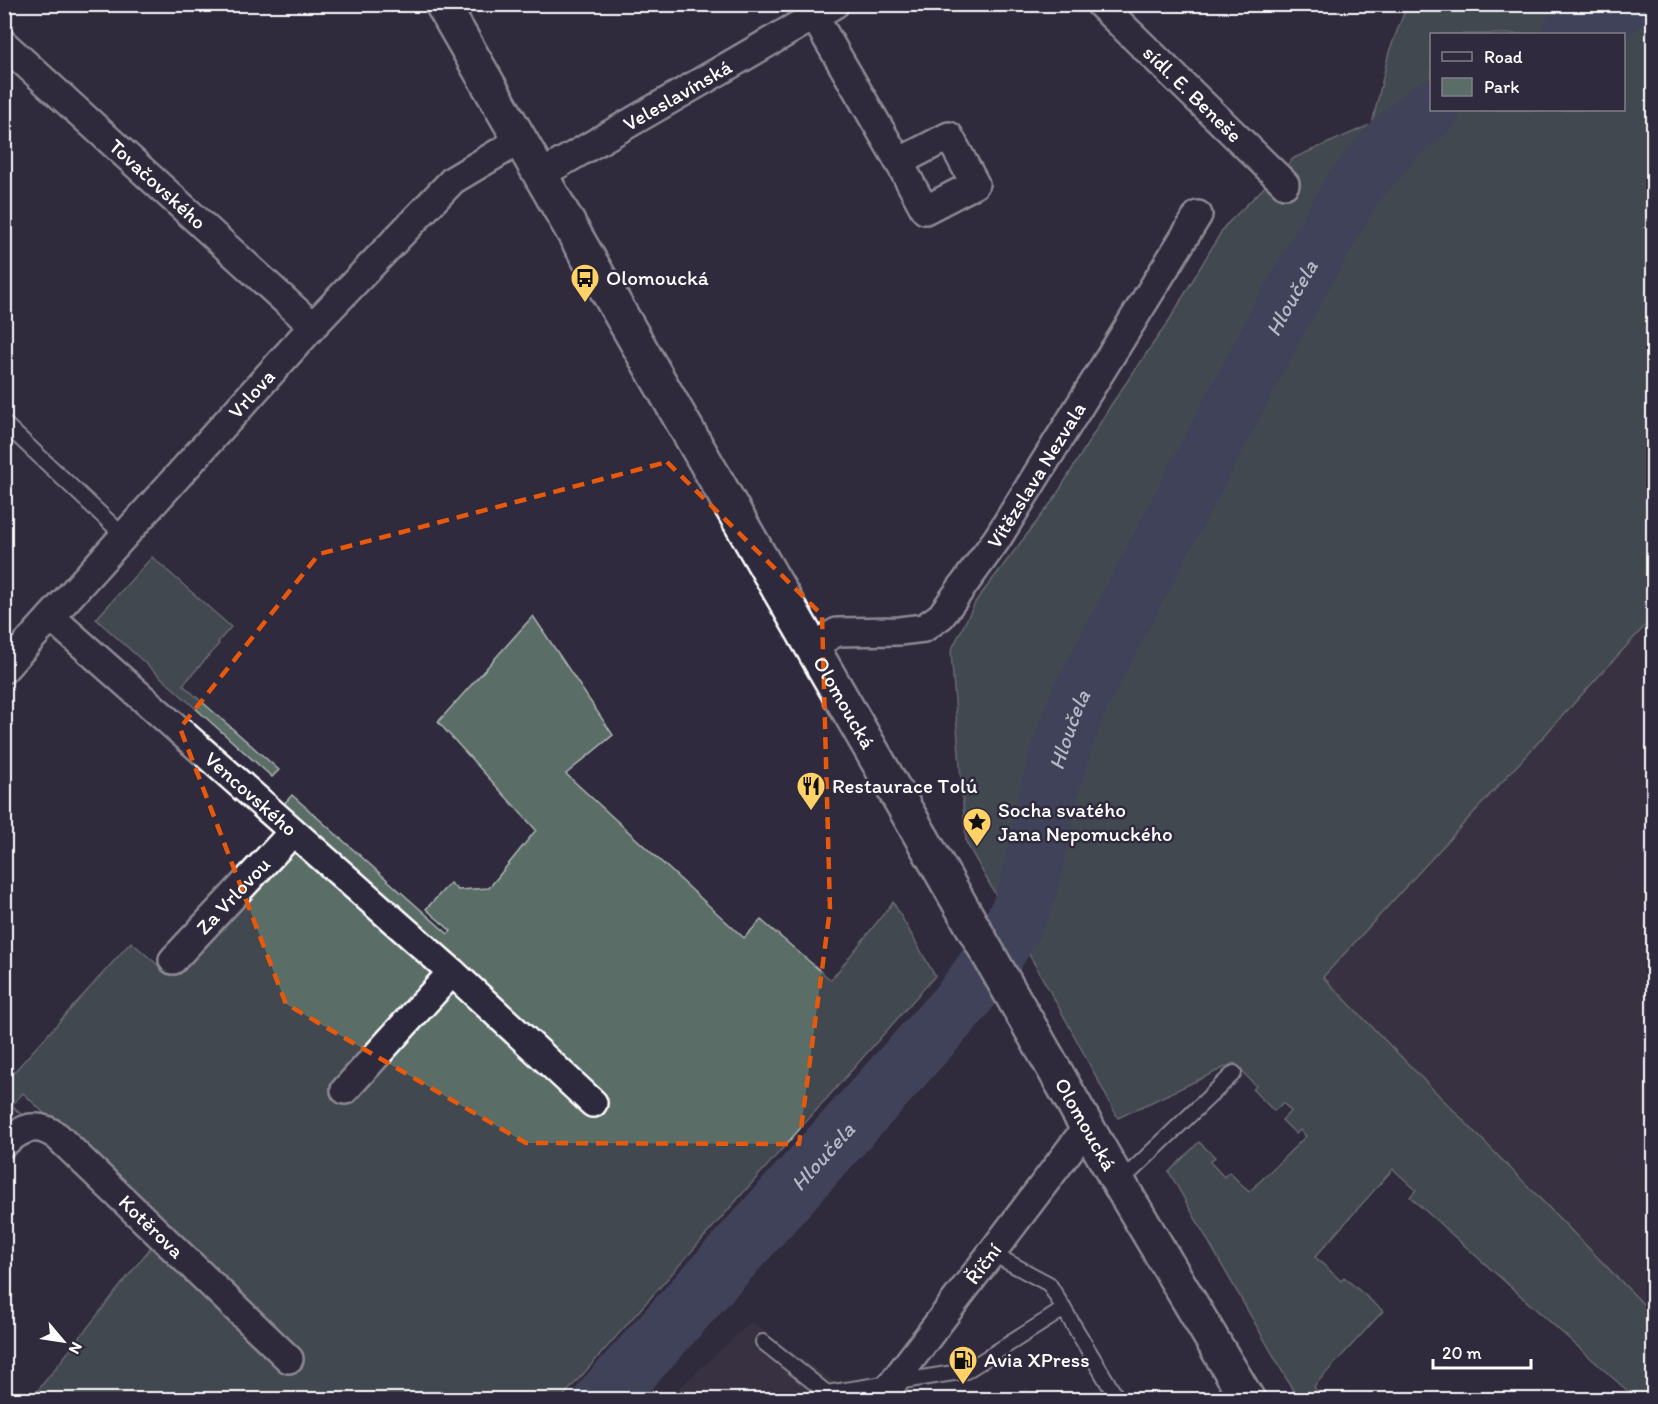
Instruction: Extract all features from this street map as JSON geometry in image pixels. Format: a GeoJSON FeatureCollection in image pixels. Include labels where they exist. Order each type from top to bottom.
{"type":"FeatureCollection","features":[{"type":"Feature","properties":{"kind":"street","name":"Olomoucká"},"geometry":{"type":"LineString","coordinates":[[442,4],[1119,1183],[1248,1400]]}},
{"type":"Feature","properties":{"kind":"street","name":"sídl. E. Beneše"},"geometry":{"type":"LineString","coordinates":[[1100,4],[1285,184]]}},
{"type":"Feature","properties":{"kind":"street","name":"Veleslavínská"},"geometry":{"type":"LineString","coordinates":[[540,175],[825,10],[899,162]]}},
{"type":"Feature","properties":{"kind":"street","name":"Tovačovského"},"geometry":{"type":"LineString","coordinates":[[4,44],[313,326]]}},
{"type":"Feature","properties":{"kind":"street","name":"Vrlova"},"geometry":{"type":"LineString","coordinates":[[4,669],[313,326],[453,180],[520,140]]}},
{"type":"Feature","properties":{"kind":"street","name":"Vítězslava Nezvala"},"geometry":{"type":"LineString","coordinates":[[811,647],[837,632],[900,631],[924,628],[941,615],[998,539],[1198,215]]}},
{"type":"Feature","properties":{"kind":"street","name":"Vencovského"},"geometry":{"type":"LineString","coordinates":[[51,617],[452,972],[593,1104]]}},
{"type":"Feature","properties":{"kind":"street","name":"Za Vrlovou"},"geometry":{"type":"LineString","coordinates":[[173,960],[293,832]]}},
{"type":"Feature","properties":{"kind":"street"},"geometry":{"type":"LineString","coordinates":[[345,1090],[452,972]]}},
{"type":"Feature","properties":{"kind":"street","name":"Kotěrova"},"geometry":{"type":"LineString","coordinates":[[4,1143],[27,1128],[39,1127],[49,1130],[289,1359]]}},
{"type":"Feature","properties":{"kind":"street","name":"Říční"},"geometry":{"type":"LineString","coordinates":[[887,1390],[1087,1127]]}},
{"type":"Feature","properties":{"kind":"lane"},"geometry":{"type":"LineString","coordinates":[[4,423],[123,535]]}},
{"type":"Feature","properties":{"kind":"lane"},"geometry":{"type":"LineString","coordinates":[[1119,1183],[1234,1073]]}},
{"type":"Feature","properties":{"kind":"lane"},"geometry":{"type":"LineString","coordinates":[[991,1253],[1049,1284],[1118,1400]]}},
{"type":"Feature","properties":{"kind":"lane"},"geometry":{"type":"LineString","coordinates":[[813,1400],[827,1393],[887,1390],[966,1371],[1064,1310]]}},
{"type":"Feature","properties":{"kind":"lane"},"geometry":{"type":"LineString","coordinates":[[763,1342],[827,1393]]}},
{"type":"Feature","properties":{"kind":"highlighted area"},"geometry":{"type":"Polygon","coordinates":[[[667,462],[822,615],[830,909],[799,1144],[526,1143],[286,1004],[180,728],[319,554],[667,462]]]}},
{"type":"Feature","properties":{"kind":"shaded area"},"geometry":{"type":"Polygon","coordinates":[[[1653,617],[1653,1320],[1319,981],[1653,617]]]}},
{"type":"Feature","properties":{"kind":"shaded area"},"geometry":{"type":"Polygon","coordinates":[[[751,1322],[858,1399],[666,1400],[751,1322]]]}},
{"type":"Feature","properties":{"kind":"shaded area"},"geometry":{"type":"Polygon","coordinates":[[[1028,1387],[1035,1399],[1007,1399],[1028,1387]]]}},
{"type":"Feature","properties":{"kind":"green space"},"geometry":{"type":"Polygon","coordinates":[[[1407,5],[1653,5],[1653,617],[1323,977],[1653,1314],[1653,1399],[1627,1399],[1631,1394],[1410,1197],[1416,1190],[1393,1169],[1315,1257],[1341,1281],[1344,1277],[1383,1311],[1314,1386],[1321,1399],[1298,1399],[1169,1172],[1199,1142],[1215,1157],[1210,1162],[1224,1177],[1229,1172],[1249,1192],[1306,1136],[1300,1130],[1296,1134],[1282,1120],[1291,1111],[1283,1103],[1274,1111],[1253,1090],[1256,1086],[1234,1063],[1118,1118],[966,842],[951,651],[976,601],[1054,499],[1111,405],[1170,319],[1224,227],[1294,158],[1372,124],[1389,52],[1407,5]]]}},
{"type":"Feature","properties":{"kind":"green space"},"geometry":{"type":"Polygon","coordinates":[[[152,557],[231,627],[183,685],[279,770],[272,777],[96,619],[152,557]]]}},
{"type":"Feature","properties":{"kind":"green space"},"geometry":{"type":"Polygon","coordinates":[[[533,616],[613,735],[566,774],[744,938],[761,920],[831,980],[893,902],[935,976],[561,1399],[31,1399],[155,1242],[295,1354],[23,1093],[12,1105],[23,1116],[5,1101],[5,1082],[131,942],[165,971],[293,831],[275,814],[292,795],[448,934],[451,931],[426,909],[450,883],[458,890],[489,888],[536,830],[438,722],[533,616]]]}},
{"type":"Feature","properties":{"kind":"waterway","name":"Hloučela"},"geometry":{"type":"LineString","coordinates":[[1573,33],[1599,21],[1623,4]]}},
{"type":"Feature","properties":{"kind":"waterway","name":"Hloučela"},"geometry":{"type":"LineString","coordinates":[[603,1400],[961,1002],[996,953],[1024,900],[1035,862],[1051,784],[1079,700],[1280,317],[1353,188],[1394,140],[1430,110]]}},
{"type":"Feature","properties":{"kind":"place","name":"Olomoucká"},"geometry":{"type":"Point","coordinates":[585,304]}},
{"type":"Feature","properties":{"kind":"place","name":"Restaurace Tolú"},"geometry":{"type":"Point","coordinates":[811,812]}},
{"type":"Feature","properties":{"kind":"place","name":"Socha svatého Jana Nepomuckého"},"geometry":{"type":"Point","coordinates":[977,848]}},
{"type":"Feature","properties":{"kind":"place","name":"Avia XPress"},"geometry":{"type":"Point","coordinates":[963,1386]}}]}
